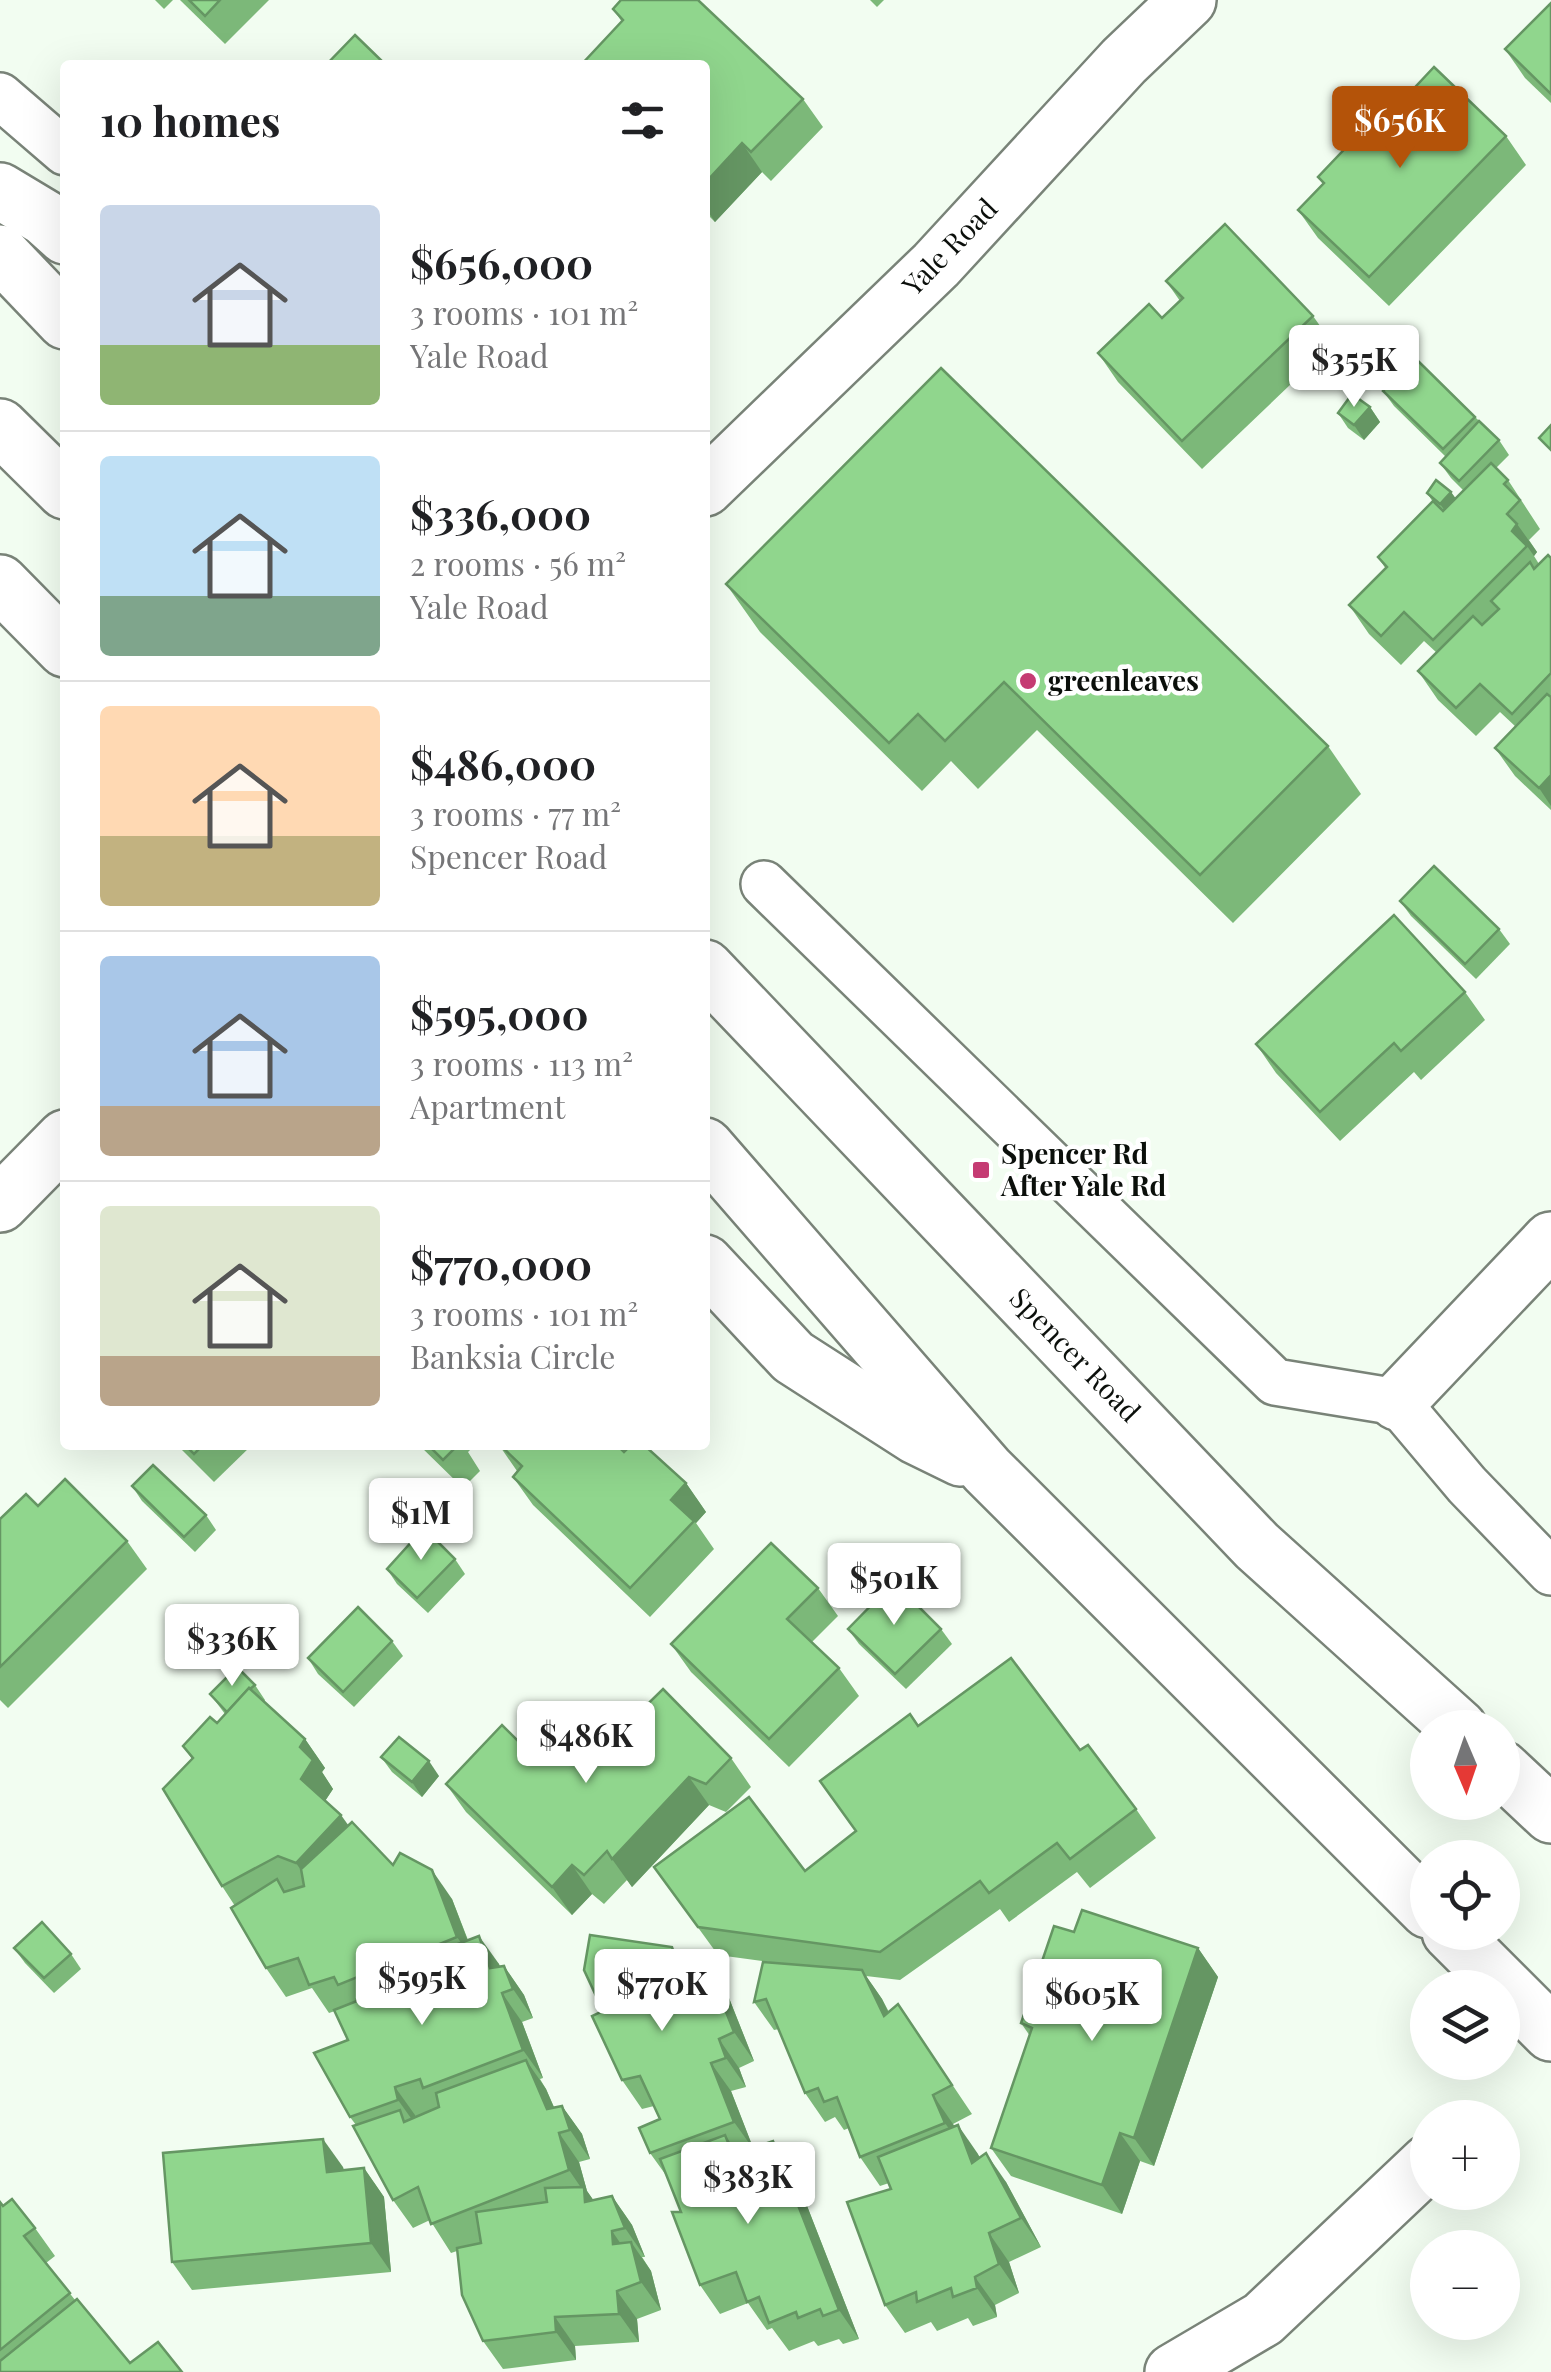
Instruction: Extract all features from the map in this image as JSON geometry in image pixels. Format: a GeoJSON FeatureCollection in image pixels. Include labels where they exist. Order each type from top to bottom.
{"type":"FeatureCollection","features":[{"type":"Feature","properties":{"kind":"main road","name":"Yale Road"},"geometry":{"type":"LineString","coordinates":[[710,481],[936,264],[1124,61],[1188,0]]}},
{"type":"Feature","properties":{"kind":"main road"},"geometry":{"type":"LineString","coordinates":[[0,190],[60,231]]}},
{"type":"Feature","properties":{"kind":"main road"},"geometry":{"type":"LineString","coordinates":[[0,254],[60,316]]}},
{"type":"Feature","properties":{"kind":"main road"},"geometry":{"type":"LineString","coordinates":[[0,427],[60,485]]}},
{"type":"Feature","properties":{"kind":"main road"},"geometry":{"type":"LineString","coordinates":[[0,584],[60,644]]}},
{"type":"Feature","properties":{"kind":"main road","name":"Spencer Road"},"geometry":{"type":"LineString","coordinates":[[710,973],[1257,1546],[1440,1710]]}},
{"type":"Feature","properties":{"kind":"main road"},"geometry":{"type":"LineString","coordinates":[[0,1204],[60,1143]]}},
{"type":"Feature","properties":{"kind":"main road"},"geometry":{"type":"LineString","coordinates":[[710,1152],[987,1470],[1410,1892]]}},
{"type":"Feature","properties":{"kind":"main road"},"geometry":{"type":"LineString","coordinates":[[1396,1402],[1551,1240]]}},
{"type":"Feature","properties":{"kind":"main road"},"geometry":{"type":"LineString","coordinates":[[710,1268],[793,1357],[916,1436],[987,1470]]}},
{"type":"Feature","properties":{"kind":"main road"},"geometry":{"type":"LineString","coordinates":[[1411,1682],[1466,1710]]}},
{"type":"Feature","properties":{"kind":"main road"},"geometry":{"type":"LineString","coordinates":[[1520,1736],[1551,1764]]}},
{"type":"Feature","properties":{"kind":"main road"},"geometry":{"type":"LineString","coordinates":[[1520,1786],[1551,1815]]}},
{"type":"Feature","properties":{"kind":"main road"},"geometry":{"type":"LineString","coordinates":[[1468,1950],[1551,2033]]}},
{"type":"Feature","properties":{"kind":"main road"},"geometry":{"type":"LineString","coordinates":[[1173,2372],[1263,2319],[1410,2180]]}},
{"type":"Feature","properties":{"kind":"lane"},"geometry":{"type":"LineString","coordinates":[[0,96],[60,148]]}},
{"type":"Feature","properties":{"kind":"lane"},"geometry":{"type":"LineString","coordinates":[[764,884],[1276,1382],[1396,1402],[1467,1486],[1551,1572]]}},
{"type":"Feature","properties":{"kind":"building"},"geometry":{"type":"Polygon","coordinates":[[[189,0],[220,0],[205,16],[189,0]]]}},
{"type":"Feature","properties":{"kind":"building"},"geometry":{"type":"Polygon","coordinates":[[[621,0],[698,0],[803,99],[751,152],[742,143],[710,178],[710,60],[586,60],[623,20],[613,9],[621,0]]]}},
{"type":"Feature","properties":{"kind":"building"},"geometry":{"type":"Polygon","coordinates":[[[1551,3],[1551,94],[1505,49],[1551,3]]]}},
{"type":"Feature","properties":{"kind":"building"},"geometry":{"type":"Polygon","coordinates":[[[355,35],[381,60],[331,60],[355,35]]]}},
{"type":"Feature","properties":{"kind":"building"},"geometry":{"type":"Polygon","coordinates":[[[1434,67],[1506,136],[1369,277],[1298,210],[1324,183],[1318,177],[1380,112],[1387,117],[1434,67]]]}},
{"type":"Feature","properties":{"kind":"building"},"geometry":{"type":"Polygon","coordinates":[[[1225,224],[1313,316],[1182,441],[1098,353],[1149,304],[1162,318],[1183,298],[1166,281],[1225,224]]]}},
{"type":"Feature","properties":{"kind":"building"},"geometry":{"type":"Polygon","coordinates":[[[1415,358],[1475,417],[1443,449],[1383,391],[1415,358]]]}},
{"type":"Feature","properties":{"kind":"building","name":"greenleaves"},"geometry":{"type":"Polygon","coordinates":[[[941,368],[1328,746],[1200,875],[1004,682],[945,741],[918,714],[889,743],[726,584],[941,368]]]}},
{"type":"Feature","properties":{"kind":"building"},"geometry":{"type":"Polygon","coordinates":[[[1352,394],[1370,407],[1354,425],[1338,413],[1352,394]]]}},
{"type":"Feature","properties":{"kind":"building"},"geometry":{"type":"Polygon","coordinates":[[[1479,421],[1499,440],[1459,481],[1440,463],[1479,421]]]}},
{"type":"Feature","properties":{"kind":"building"},"geometry":{"type":"Polygon","coordinates":[[[1551,425],[1551,450],[1539,438],[1551,425]]]}},
{"type":"Feature","properties":{"kind":"building"},"geometry":{"type":"Polygon","coordinates":[[[1491,463],[1520,500],[1507,514],[1517,524],[1512,531],[1527,546],[1433,640],[1404,612],[1381,636],[1349,605],[1387,567],[1378,557],[1433,501],[1443,511],[1491,463]]]}},
{"type":"Feature","properties":{"kind":"building"},"geometry":{"type":"Polygon","coordinates":[[[1436,480],[1451,492],[1440,504],[1427,493],[1436,480]]]}},
{"type":"Feature","properties":{"kind":"building"},"geometry":{"type":"Polygon","coordinates":[[[1548,555],[1551,673],[1512,714],[1480,684],[1456,708],[1418,671],[1473,616],[1482,625],[1499,609],[1491,601],[1530,562],[1534,569],[1548,555]]]}},
{"type":"Feature","properties":{"kind":"building"},"geometry":{"type":"Polygon","coordinates":[[[1547,694],[1551,697],[1551,775],[1539,788],[1495,748],[1547,694]]]}},
{"type":"Feature","properties":{"kind":"building"},"geometry":{"type":"Polygon","coordinates":[[[1434,866],[1499,929],[1465,964],[1400,901],[1434,866]]]}},
{"type":"Feature","properties":{"kind":"building"},"geometry":{"type":"Polygon","coordinates":[[[1394,915],[1465,992],[1401,1051],[1394,1043],[1320,1112],[1256,1044],[1394,915]]]}},
{"type":"Feature","properties":{"kind":"building"},"geometry":{"type":"Polygon","coordinates":[[[433,1450],[453,1450],[443,1460],[433,1450]]]}},
{"type":"Feature","properties":{"kind":"building"},"geometry":{"type":"Polygon","coordinates":[[[505,1450],[650,1450],[686,1483],[671,1500],[694,1521],[630,1588],[513,1477],[522,1466],[505,1450]]]}},
{"type":"Feature","properties":{"kind":"building"},"geometry":{"type":"Polygon","coordinates":[[[153,1465],[206,1515],[184,1537],[132,1486],[153,1465]]]}},
{"type":"Feature","properties":{"kind":"building"},"geometry":{"type":"Polygon","coordinates":[[[65,1479],[127,1541],[0,1667],[0,1519],[26,1494],[38,1506],[65,1479]]]}},
{"type":"Feature","properties":{"kind":"building"},"geometry":{"type":"Polygon","coordinates":[[[424,1528],[455,1559],[417,1598],[387,1569],[424,1528]]]}},
{"type":"Feature","properties":{"kind":"building"},"geometry":{"type":"Polygon","coordinates":[[[771,1543],[818,1588],[787,1619],[839,1668],[769,1739],[671,1644],[771,1543]]]}},
{"type":"Feature","properties":{"kind":"building"},"geometry":{"type":"Polygon","coordinates":[[[894,1582],[941,1629],[895,1674],[848,1629],[894,1582]]]}},
{"type":"Feature","properties":{"kind":"building"},"geometry":{"type":"Polygon","coordinates":[[[358,1607],[392,1641],[343,1692],[308,1658],[358,1607]]]}},
{"type":"Feature","properties":{"kind":"building"},"geometry":{"type":"Polygon","coordinates":[[[1011,1658],[1080,1750],[1088,1745],[1136,1809],[1070,1859],[1057,1843],[989,1893],[980,1881],[880,1952],[698,1927],[654,1867],[749,1797],[805,1871],[856,1831],[820,1781],[910,1714],[918,1726],[1011,1658]]]}},
{"type":"Feature","properties":{"kind":"building"},"geometry":{"type":"Polygon","coordinates":[[[237,1667],[255,1685],[227,1712],[210,1694],[237,1667]]]}},
{"type":"Feature","properties":{"kind":"building"},"geometry":{"type":"Polygon","coordinates":[[[249,1688],[305,1739],[300,1747],[313,1760],[301,1779],[341,1815],[296,1863],[278,1856],[222,1886],[163,1789],[193,1758],[183,1746],[210,1717],[217,1723],[249,1688]]]}},
{"type":"Feature","properties":{"kind":"building"},"geometry":{"type":"Polygon","coordinates":[[[663,1689],[731,1758],[706,1784],[689,1777],[612,1859],[607,1851],[584,1875],[572,1865],[552,1887],[446,1784],[502,1725],[531,1754],[541,1743],[559,1754],[592,1722],[610,1741],[663,1689]]]}},
{"type":"Feature","properties":{"kind":"building"},"geometry":{"type":"Polygon","coordinates":[[[399,1737],[429,1761],[412,1782],[381,1757],[399,1737]]]}},
{"type":"Feature","properties":{"kind":"building"},"geometry":{"type":"Polygon","coordinates":[[[352,1822],[393,1865],[400,1853],[432,1870],[457,1937],[338,1985],[334,1977],[309,1985],[298,1958],[266,1968],[231,1908],[277,1879],[284,1892],[304,1886],[301,1869],[352,1822]]]}},
{"type":"Feature","properties":{"kind":"building"},"geometry":{"type":"Polygon","coordinates":[[[1082,1910],[1198,1948],[1134,2138],[1120,2133],[1102,2185],[991,2148],[1032,2028],[1021,2023],[1054,1926],[1074,1932],[1082,1910]]]}},
{"type":"Feature","properties":{"kind":"building"},"geometry":{"type":"Polygon","coordinates":[[[42,1922],[71,1954],[44,1978],[14,1948],[42,1922]]]}},
{"type":"Feature","properties":{"kind":"building"},"geometry":{"type":"Polygon","coordinates":[[[590,1935],[672,1947],[679,1969],[705,1959],[734,2032],[719,2039],[726,2058],[711,2063],[734,2122],[650,2153],[639,2128],[660,2119],[640,2076],[622,2080],[592,2016],[603,2011],[584,1970],[590,1935]]]}},
{"type":"Feature","properties":{"kind":"building"},"geometry":{"type":"Polygon","coordinates":[[[479,1936],[490,1968],[504,1966],[513,1989],[502,1993],[523,2050],[423,2088],[420,2079],[395,2087],[398,2100],[350,2117],[314,2053],[348,2040],[334,2010],[367,1997],[362,1987],[410,1969],[408,1963],[479,1936]]]}},
{"type":"Feature","properties":{"kind":"building"},"geometry":{"type":"Polygon","coordinates":[[[763,1962],[862,1970],[884,2016],[898,2004],[952,2085],[933,2095],[945,2123],[860,2157],[837,2097],[824,2102],[818,2088],[805,2093],[766,1999],[754,2002],[763,1962]]]}},
{"type":"Feature","properties":{"kind":"building"},"geometry":{"type":"Polygon","coordinates":[[[526,2060],[547,2109],[562,2106],[570,2130],[559,2133],[569,2170],[431,2224],[418,2187],[393,2200],[353,2126],[400,2110],[404,2122],[439,2107],[436,2093],[526,2060]]]}},
{"type":"Feature","properties":{"kind":"building"},"geometry":{"type":"Polygon","coordinates":[[[958,2125],[972,2163],[986,2153],[1021,2218],[989,2233],[999,2264],[975,2277],[977,2288],[953,2297],[951,2288],[917,2302],[916,2292],[885,2305],[847,2202],[891,2189],[878,2157],[958,2125]]]}},
{"type":"Feature","properties":{"kind":"building"},"geometry":{"type":"Polygon","coordinates":[[[725,2135],[733,2155],[773,2141],[839,2310],[823,2316],[820,2309],[798,2318],[796,2312],[769,2323],[759,2297],[747,2302],[736,2272],[700,2285],[672,2212],[681,2212],[660,2159],[725,2135]]]}},
{"type":"Feature","properties":{"kind":"building"},"geometry":{"type":"Polygon","coordinates":[[[323,2139],[327,2172],[364,2168],[371,2243],[172,2262],[163,2153],[323,2139]]]}},
{"type":"Feature","properties":{"kind":"building"},"geometry":{"type":"Polygon","coordinates":[[[584,2187],[585,2202],[612,2196],[625,2228],[612,2231],[613,2244],[631,2242],[641,2282],[617,2291],[619,2314],[555,2317],[556,2332],[483,2341],[462,2295],[457,2248],[481,2243],[476,2212],[547,2202],[545,2188],[584,2187]]]}},
{"type":"Feature","properties":{"kind":"building"},"geometry":{"type":"Polygon","coordinates":[[[12,2199],[35,2228],[24,2236],[70,2293],[0,2350],[0,2202],[3,2206],[12,2199]]]}},
{"type":"Feature","properties":{"kind":"building"},"geometry":{"type":"Polygon","coordinates":[[[77,2299],[130,2363],[158,2342],[182,2372],[0,2372],[0,2361],[77,2299]]]}},
{"type":"Feature","properties":{"kind":"place","name":"greenleaves"},"geometry":{"type":"Point","coordinates":[1028,681]}},
{"type":"Feature","properties":{"kind":"place","name":"Spencer Rd After Yale Rd"},"geometry":{"type":"Point","coordinates":[981,1170]}}]}
